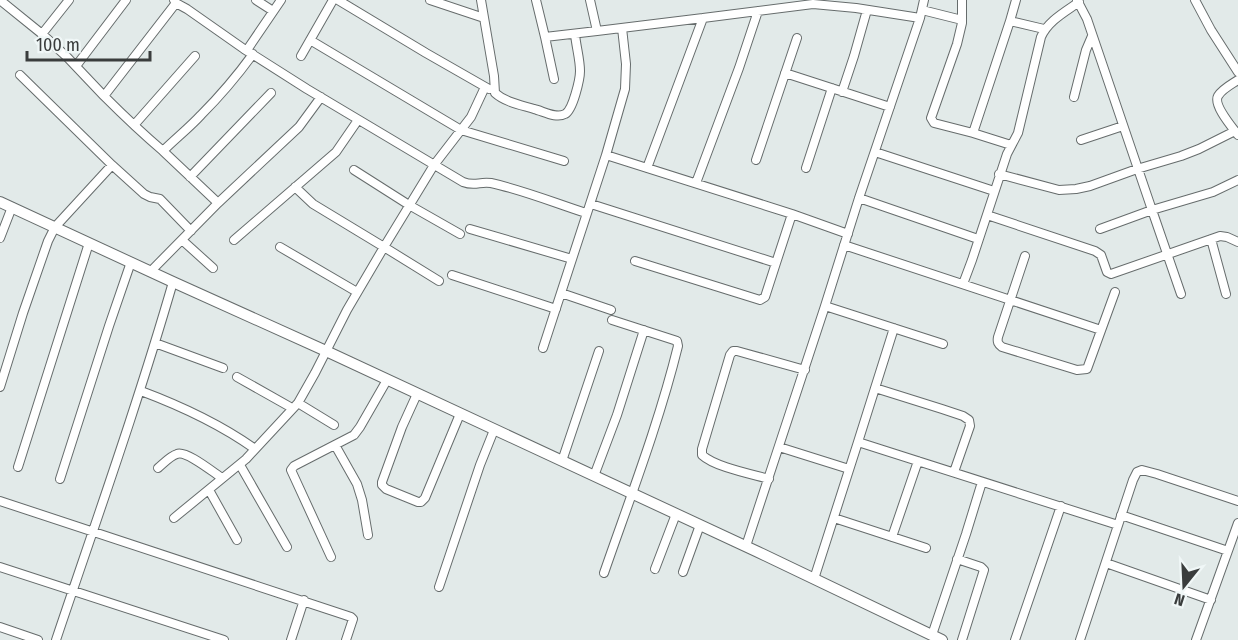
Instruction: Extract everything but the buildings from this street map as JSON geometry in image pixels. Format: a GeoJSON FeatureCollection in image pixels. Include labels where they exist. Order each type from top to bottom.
{"type":"FeatureCollection","features":[{"type":"Feature","properties":{"kind":"street"},"geometry":{"type":"LineString","coordinates":[[0,0],[42,34],[146,137],[218,203]]}},
{"type":"Feature","properties":{"kind":"street"},"geometry":{"type":"LineString","coordinates":[[42,34],[69,0]]}},
{"type":"Feature","properties":{"kind":"street"},"geometry":{"type":"LineString","coordinates":[[76,66],[126,0]]}},
{"type":"Feature","properties":{"kind":"street"},"geometry":{"type":"LineString","coordinates":[[256,0],[273,12]]}},
{"type":"Feature","properties":{"kind":"street"},"geometry":{"type":"LineString","coordinates":[[163,151],[200,117],[242,70],[281,0]]}},
{"type":"Feature","properties":{"kind":"street"},"geometry":{"type":"LineString","coordinates":[[302,56],[333,0]]}},
{"type":"Feature","properties":{"kind":"street"},"geometry":{"type":"LineString","coordinates":[[338,0],[499,96],[554,115],[564,115],[572,106],[580,72],[575,34]]}},
{"type":"Feature","properties":{"kind":"street"},"geometry":{"type":"LineString","coordinates":[[356,10],[361,0]]}},
{"type":"Feature","properties":{"kind":"street"},"geometry":{"type":"LineString","coordinates":[[430,0],[484,18]]}},
{"type":"Feature","properties":{"kind":"street"},"geometry":{"type":"LineString","coordinates":[[481,0],[495,93]]}},
{"type":"Feature","properties":{"kind":"street"},"geometry":{"type":"LineString","coordinates":[[536,0],[554,79]]}},
{"type":"Feature","properties":{"kind":"street"},"geometry":{"type":"LineString","coordinates":[[590,0],[597,31]]}},
{"type":"Feature","properties":{"kind":"street"},"geometry":{"type":"LineString","coordinates":[[746,546],[924,0]]}},
{"type":"Feature","properties":{"kind":"street"},"geometry":{"type":"LineString","coordinates":[[962,0],[960,32],[931,118],[934,123],[1011,145]]}},
{"type":"Feature","properties":{"kind":"street"},"geometry":{"type":"LineString","coordinates":[[973,133],[1016,0]]}},
{"type":"Feature","properties":{"kind":"street"},"geometry":{"type":"LineString","coordinates":[[1195,0],[1238,72]]}},
{"type":"Feature","properties":{"kind":"street"},"geometry":{"type":"LineString","coordinates":[[963,284],[999,174],[1018,133],[1044,29],[1078,1],[1087,19],[1181,294]]}},
{"type":"Feature","properties":{"kind":"street"},"geometry":{"type":"LineString","coordinates":[[104,96],[175,2],[189,4],[250,52],[463,182],[471,185],[488,182],[586,213]]}},
{"type":"Feature","properties":{"kind":"street"},"geometry":{"type":"LineString","coordinates":[[545,37],[758,11],[813,2],[962,20]]}},
{"type":"Feature","properties":{"kind":"street"},"geometry":{"type":"LineString","coordinates":[[842,92],[867,10]]}},
{"type":"Feature","properties":{"kind":"street"},"geometry":{"type":"LineString","coordinates":[[696,183],[758,11]]}},
{"type":"Feature","properties":{"kind":"street"},"geometry":{"type":"LineString","coordinates":[[647,168],[703,18]]}},
{"type":"Feature","properties":{"kind":"street"},"geometry":{"type":"LineString","coordinates":[[1010,21],[1044,29]]}},
{"type":"Feature","properties":{"kind":"street"},"geometry":{"type":"LineString","coordinates":[[543,348],[586,213],[591,204],[625,89],[626,64],[622,28]]}},
{"type":"Feature","properties":{"kind":"street"},"geometry":{"type":"LineString","coordinates":[[1074,97],[1092,36]]}},
{"type":"Feature","properties":{"kind":"street"},"geometry":{"type":"LineString","coordinates":[[756,160],[797,38]]}},
{"type":"Feature","properties":{"kind":"street"},"geometry":{"type":"LineString","coordinates":[[310,40],[461,130],[564,161]]}},
{"type":"Feature","properties":{"kind":"street"},"geometry":{"type":"LineString","coordinates":[[135,124],[195,56]]}},
{"type":"Feature","properties":{"kind":"street"},"geometry":{"type":"LineString","coordinates":[[785,72],[890,107]]}},
{"type":"Feature","properties":{"kind":"street"},"geometry":{"type":"LineString","coordinates":[[20,75],[112,165],[144,194],[162,200],[191,231]]}},
{"type":"Feature","properties":{"kind":"street"},"geometry":{"type":"LineString","coordinates":[[999,174],[1059,190],[1067,190],[1090,186],[1137,168],[1199,149],[1237,133],[1216,100],[1219,94],[1238,80]]}},
{"type":"Feature","properties":{"kind":"street"},"geometry":{"type":"LineString","coordinates":[[174,518],[240,465],[295,405],[357,292],[434,165],[471,117],[484,87]]}},
{"type":"Feature","properties":{"kind":"street"},"geometry":{"type":"LineString","coordinates":[[806,168],[832,88]]}},
{"type":"Feature","properties":{"kind":"street"},"geometry":{"type":"LineString","coordinates":[[190,177],[271,93]]}},
{"type":"Feature","properties":{"kind":"street"},"geometry":{"type":"LineString","coordinates":[[151,271],[218,203],[299,127],[321,97]]}},
{"type":"Feature","properties":{"kind":"street"},"geometry":{"type":"LineString","coordinates":[[234,240],[336,152],[358,120]]}},
{"type":"Feature","properties":{"kind":"street"},"geometry":{"type":"LineString","coordinates":[[1081,140],[1123,126]]}},
{"type":"Feature","properties":{"kind":"street"},"geometry":{"type":"LineString","coordinates":[[875,152],[994,191]]}},
{"type":"Feature","properties":{"kind":"street"},"geometry":{"type":"LineString","coordinates":[[606,155],[848,234]]}},
{"type":"Feature","properties":{"kind":"street"},"geometry":{"type":"LineString","coordinates":[[0,387],[27,302],[55,227],[112,165]]}},
{"type":"Feature","properties":{"kind":"street"},"geometry":{"type":"LineString","coordinates":[[354,170],[460,234]]}},
{"type":"Feature","properties":{"kind":"street"},"geometry":{"type":"LineString","coordinates":[[1100,230],[1152,210],[1213,192],[1238,180]]}},
{"type":"Feature","properties":{"kind":"street"},"geometry":{"type":"LineString","coordinates":[[295,187],[313,204],[439,280]]}},
{"type":"Feature","properties":{"kind":"street"},"geometry":{"type":"LineString","coordinates":[[859,198],[978,239]]}},
{"type":"Feature","properties":{"kind":"street"},"geometry":{"type":"LineString","coordinates":[[0,202],[746,546],[937,638],[957,559],[982,482]]}},
{"type":"Feature","properties":{"kind":"street"},"geometry":{"type":"LineString","coordinates":[[591,204],[776,263]]}},
{"type":"Feature","properties":{"kind":"street"},"geometry":{"type":"LineString","coordinates":[[0,238],[12,207]]}},
{"type":"Feature","properties":{"kind":"street"},"geometry":{"type":"LineString","coordinates":[[635,261],[760,300],[765,297],[792,214]]}},
{"type":"Feature","properties":{"kind":"street"},"geometry":{"type":"LineString","coordinates":[[987,215],[1095,251],[1101,255],[1107,272],[1111,274],[1211,239],[1224,236],[1238,242]]}},
{"type":"Feature","properties":{"kind":"street"},"geometry":{"type":"LineString","coordinates":[[470,229],[572,260]]}},
{"type":"Feature","properties":{"kind":"street"},"geometry":{"type":"LineString","coordinates":[[1211,239],[1226,294]]}},
{"type":"Feature","properties":{"kind":"street"},"geometry":{"type":"LineString","coordinates":[[182,240],[213,268]]}},
{"type":"Feature","properties":{"kind":"street"},"geometry":{"type":"LineString","coordinates":[[18,466],[89,243]]}},
{"type":"Feature","properties":{"kind":"street"},"geometry":{"type":"LineString","coordinates":[[844,245],[1101,330]]}},
{"type":"Feature","properties":{"kind":"street"},"geometry":{"type":"LineString","coordinates":[[280,247],[357,292]]}},
{"type":"Feature","properties":{"kind":"street"},"geometry":{"type":"LineString","coordinates":[[1025,256],[998,336],[999,345],[1002,347],[1082,371],[1087,369],[1115,291]]}},
{"type":"Feature","properties":{"kind":"street"},"geometry":{"type":"LineString","coordinates":[[60,479],[131,262]]}},
{"type":"Feature","properties":{"kind":"street"},"geometry":{"type":"LineString","coordinates":[[452,275],[556,309]]}},
{"type":"Feature","properties":{"kind":"street"},"geometry":{"type":"LineString","coordinates":[[56,640],[141,391],[172,282]]}},
{"type":"Feature","properties":{"kind":"street"},"geometry":{"type":"LineString","coordinates":[[561,293],[677,342],[678,346],[652,435],[604,573]]}},
{"type":"Feature","properties":{"kind":"street"},"geometry":{"type":"LineString","coordinates":[[825,306],[943,344]]}},
{"type":"Feature","properties":{"kind":"street"},"geometry":{"type":"LineString","coordinates":[[814,579],[894,328]]}},
{"type":"Feature","properties":{"kind":"street"},"geometry":{"type":"LineString","coordinates":[[594,476],[617,415],[644,330]]}},
{"type":"Feature","properties":{"kind":"street"},"geometry":{"type":"LineString","coordinates":[[155,343],[223,368]]}},
{"type":"Feature","properties":{"kind":"street"},"geometry":{"type":"LineString","coordinates":[[562,461],[599,351]]}},
{"type":"Feature","properties":{"kind":"street"},"geometry":{"type":"LineString","coordinates":[[769,479],[721,465],[702,455],[730,355],[733,351],[737,351],[805,370]]}},
{"type":"Feature","properties":{"kind":"street"},"geometry":{"type":"LineString","coordinates":[[237,377],[334,425]]}},
{"type":"Feature","properties":{"kind":"street"},"geometry":{"type":"LineString","coordinates":[[331,557],[291,470],[294,466],[354,435],[387,380]]}},
{"type":"Feature","properties":{"kind":"street"},"geometry":{"type":"LineString","coordinates":[[875,388],[963,416],[969,420],[954,472]]}},
{"type":"Feature","properties":{"kind":"street"},"geometry":{"type":"LineString","coordinates":[[141,391],[202,416],[255,450]]}},
{"type":"Feature","properties":{"kind":"street"},"geometry":{"type":"LineString","coordinates":[[417,394],[382,482],[386,489],[418,502],[425,498],[460,414]]}},
{"type":"Feature","properties":{"kind":"street"},"geometry":{"type":"LineString","coordinates":[[439,587],[494,430]]}},
{"type":"Feature","properties":{"kind":"street"},"geometry":{"type":"LineString","coordinates":[[858,442],[1118,525]]}},
{"type":"Feature","properties":{"kind":"street"},"geometry":{"type":"LineString","coordinates":[[335,445],[357,484],[368,535]]}},
{"type":"Feature","properties":{"kind":"street"},"geometry":{"type":"LineString","coordinates":[[779,447],[849,469]]}},
{"type":"Feature","properties":{"kind":"street"},"geometry":{"type":"LineString","coordinates":[[158,468],[176,454],[181,453],[222,478]]}},
{"type":"Feature","properties":{"kind":"street"},"geometry":{"type":"LineString","coordinates":[[892,537],[918,461]]}},
{"type":"Feature","properties":{"kind":"street"},"geometry":{"type":"LineString","coordinates":[[240,465],[287,548]]}},
{"type":"Feature","properties":{"kind":"street"},"geometry":{"type":"LineString","coordinates":[[1080,640],[1133,480],[1139,470],[1238,501]]}},
{"type":"Feature","properties":{"kind":"street"},"geometry":{"type":"LineString","coordinates":[[209,490],[237,540]]}},
{"type":"Feature","properties":{"kind":"street"},"geometry":{"type":"LineString","coordinates":[[0,501],[304,600],[352,618],[346,640]]}},
{"type":"Feature","properties":{"kind":"street"},"geometry":{"type":"LineString","coordinates":[[1016,640],[1060,506]]}},
{"type":"Feature","properties":{"kind":"street"},"geometry":{"type":"LineString","coordinates":[[655,569],[676,514]]}},
{"type":"Feature","properties":{"kind":"street"},"geometry":{"type":"LineString","coordinates":[[1121,515],[1228,551]]}},
{"type":"Feature","properties":{"kind":"street"},"geometry":{"type":"LineString","coordinates":[[834,518],[926,548]]}},
{"type":"Feature","properties":{"kind":"street"},"geometry":{"type":"LineString","coordinates":[[1197,640],[1238,523]]}},
{"type":"Feature","properties":{"kind":"street"},"geometry":{"type":"LineString","coordinates":[[683,572],[700,525]]}},
{"type":"Feature","properties":{"kind":"street"},"geometry":{"type":"LineString","coordinates":[[957,559],[984,570],[962,640]]}},
{"type":"Feature","properties":{"kind":"street"},"geometry":{"type":"LineString","coordinates":[[1106,562],[1211,600]]}},
{"type":"Feature","properties":{"kind":"street"},"geometry":{"type":"LineString","coordinates":[[0,567],[224,640]]}},
{"type":"Feature","properties":{"kind":"street"},"geometry":{"type":"LineString","coordinates":[[291,640],[304,600]]}},
{"type":"Feature","properties":{"kind":"street"},"geometry":{"type":"LineString","coordinates":[[0,627],[38,640]]}}]}
